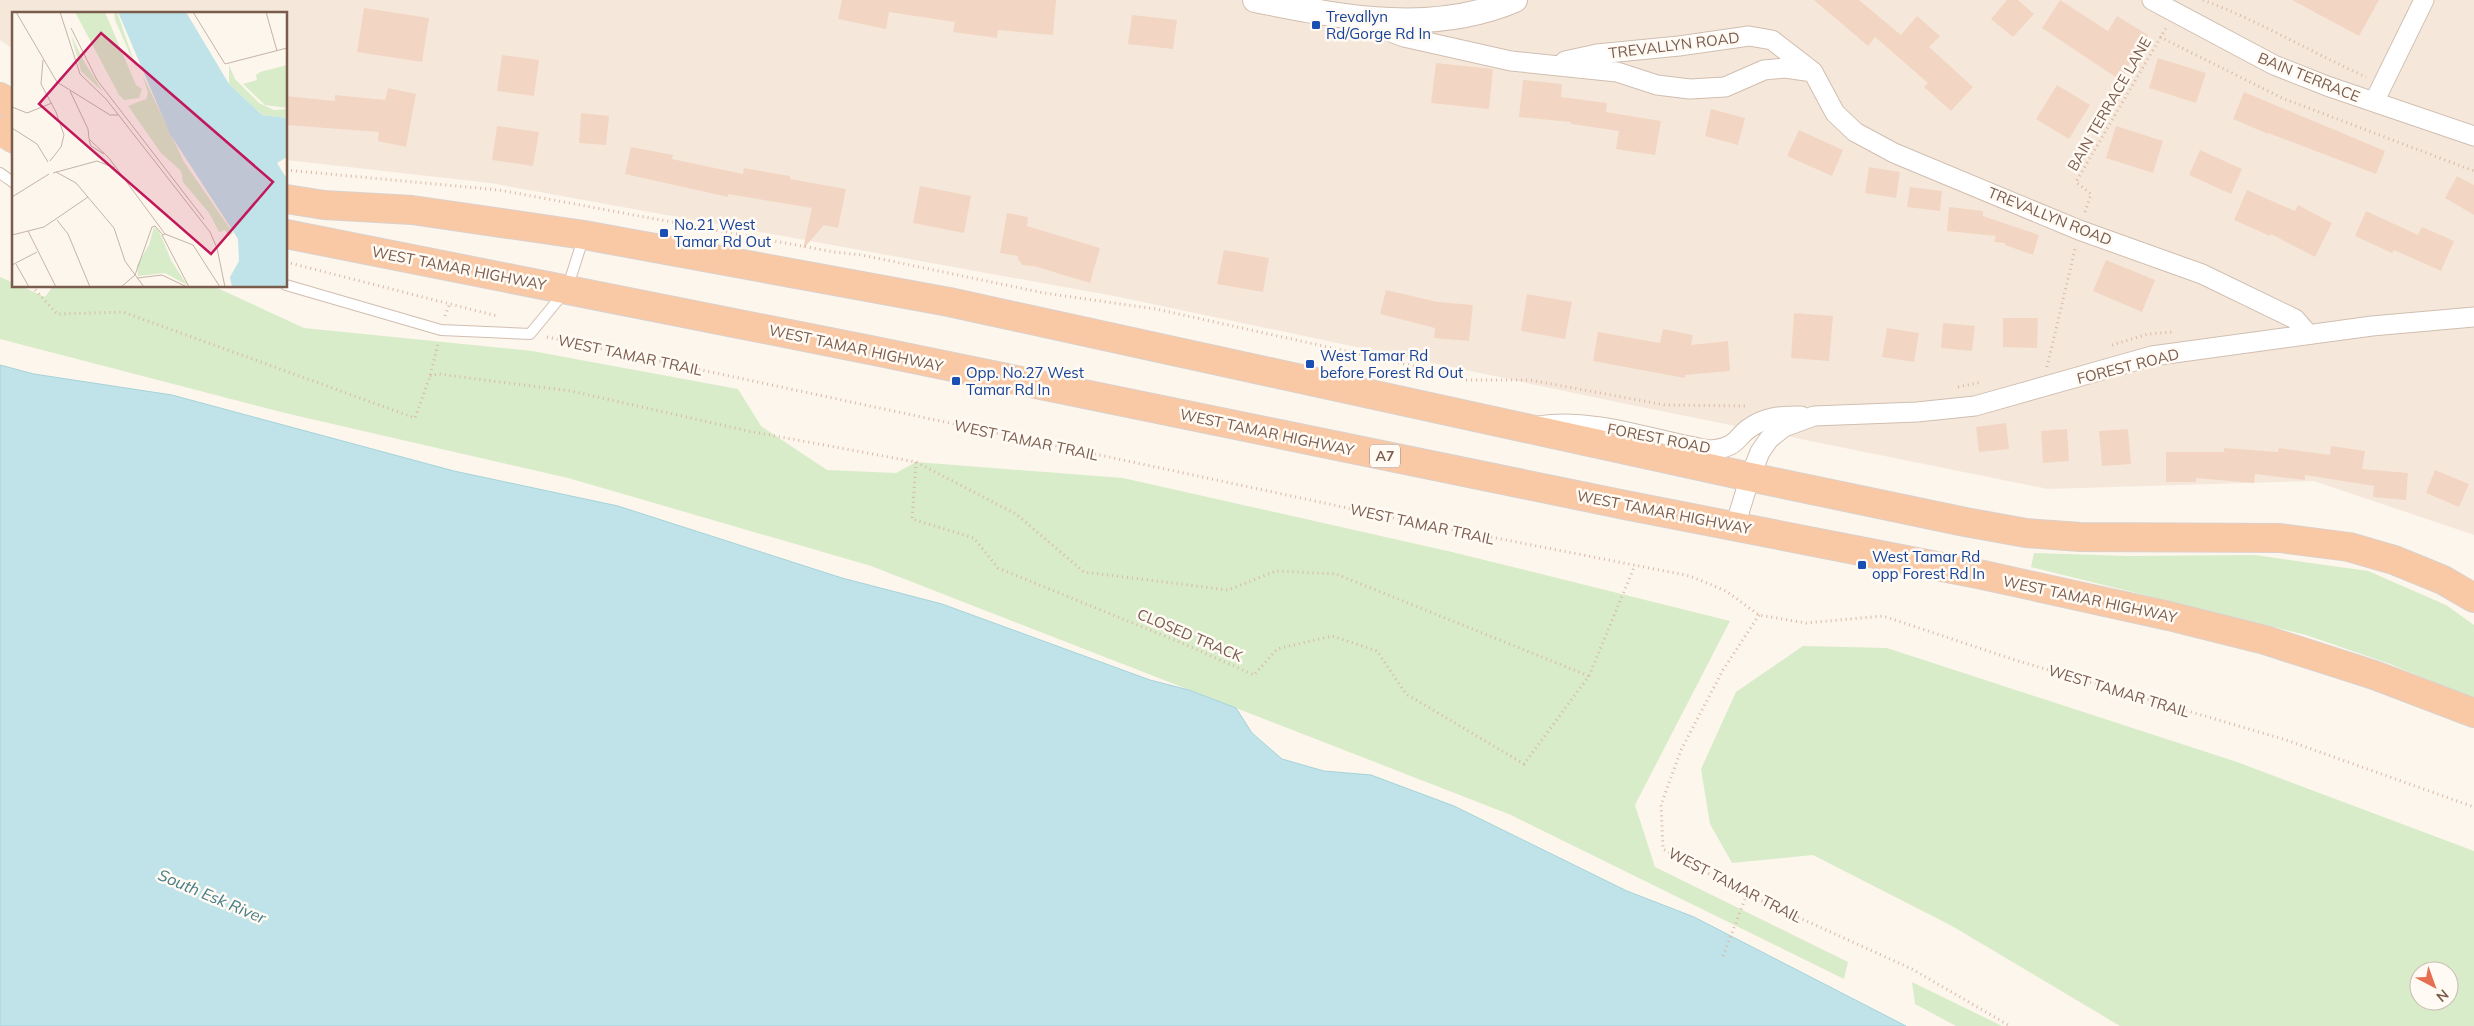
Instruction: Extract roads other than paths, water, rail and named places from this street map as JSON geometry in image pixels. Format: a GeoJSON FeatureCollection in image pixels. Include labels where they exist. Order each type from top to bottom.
{"type":"FeatureCollection","features":[{"type":"Feature","properties":{"kind":"highway"},"geometry":{"type":"LineString","coordinates":[[0,97],[12,105]]}},
{"type":"Feature","properties":{"kind":"highway"},"geometry":{"type":"LineString","coordinates":[[0,130],[12,138]]}},
{"type":"Feature","properties":{"kind":"highway"},"geometry":{"type":"LineString","coordinates":[[288,199],[324,205],[412,210],[584,235],[949,302],[1750,477],[2026,533],[2080,537],[2280,538],[2349,547],[2394,560],[2435,576],[2474,598]]}},
{"type":"Feature","properties":{"kind":"highway","name":"WEST TAMAR HIGHWAY"},"geometry":{"type":"LineString","coordinates":[[288,234],[1983,575],[2169,616],[2265,640],[2374,675],[2474,713]]}},
{"type":"Feature","properties":{"kind":"street","name":"TREVALLYN ROAD"},"geometry":{"type":"LineString","coordinates":[[1255,0],[1356,19],[1404,36],[1511,61],[1555,64],[1616,72],[1657,85],[1690,89],[1726,87],[1764,70],[1785,68],[1813,72]]}},
{"type":"Feature","properties":{"kind":"street"},"geometry":{"type":"LineString","coordinates":[[1356,19],[1419,21],[1443,19],[1478,13],[1516,0]]}},
{"type":"Feature","properties":{"kind":"street","name":"BAIN TERRACE"},"geometry":{"type":"LineString","coordinates":[[2152,0],[2274,65],[2474,136]]}},
{"type":"Feature","properties":{"kind":"street"},"geometry":{"type":"LineString","coordinates":[[2374,102],[2424,0]]}},
{"type":"Feature","properties":{"kind":"street","name":"TREVALLYN ROAD"},"geometry":{"type":"LineString","coordinates":[[1555,64],[1597,54],[1679,46],[1749,36],[1772,40],[1813,72],[1835,113],[1855,132],[1894,153],[2079,230],[2202,274],[2295,318],[2308,334]]}},
{"type":"Feature","properties":{"kind":"street","name":"FOREST ROAD"},"geometry":{"type":"LineString","coordinates":[[1524,428],[1562,422],[1598,427],[1710,450],[1727,449],[1754,425],[1776,416],[1917,412],[1975,406],[2152,356],[2308,334],[2474,317]]}},
{"type":"Feature","properties":{"kind":"street","name":"FOREST ROAD"},"geometry":{"type":"LineString","coordinates":[[1735,526],[1750,477],[1760,452],[1769,439],[1784,427],[1814,416]]}},
{"type":"Feature","properties":{"kind":"lane"},"geometry":{"type":"LineString","coordinates":[[0,173],[12,182]]}},
{"type":"Feature","properties":{"kind":"lane"},"geometry":{"type":"LineString","coordinates":[[288,286],[441,330],[530,334],[567,289],[584,235]]}},
{"type":"Feature","properties":{"kind":"water","name":"South Esk River"},"geometry":{"type":"Polygon","coordinates":[[[0,365],[34,374],[172,395],[454,471],[618,506],[842,578],[942,604],[1150,680],[1189,690],[1236,708],[1252,733],[1282,759],[1324,771],[1371,775],[1454,806],[1627,891],[1694,917],[1906,1026],[0,1026],[0,365]]]}},
{"type":"Feature","properties":{"kind":"place","name":"Trevallyn Rd/Gorge Rd In"},"geometry":{"type":"Point","coordinates":[1316,25]}},
{"type":"Feature","properties":{"kind":"place","name":"No.21 West Tamar Rd Out"},"geometry":{"type":"Point","coordinates":[664,233]}},
{"type":"Feature","properties":{"kind":"place","name":"West Tamar Rd before Forest Rd Out"},"geometry":{"type":"Point","coordinates":[1310,364]}},
{"type":"Feature","properties":{"kind":"place","name":"Opp. No.27 West Tamar Rd In"},"geometry":{"type":"Point","coordinates":[956,381]}},
{"type":"Feature","properties":{"kind":"place","name":"West Tamar Rd opp Forest Rd In"},"geometry":{"type":"Point","coordinates":[1862,565]}}]}
